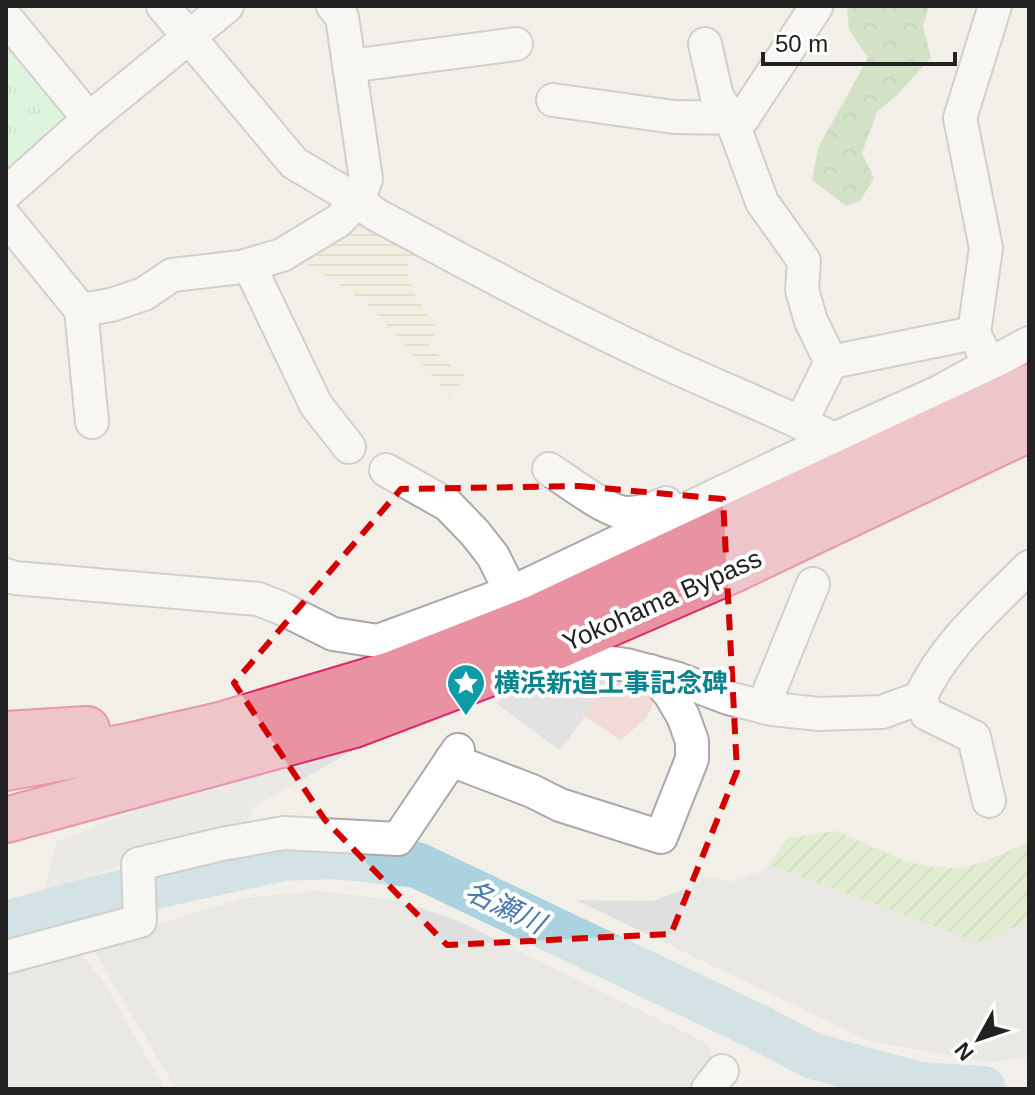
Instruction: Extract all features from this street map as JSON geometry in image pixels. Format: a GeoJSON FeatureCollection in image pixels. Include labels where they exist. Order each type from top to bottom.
{"type":"FeatureCollection","features":[{"type":"Feature","properties":{"kind":"highway","name":"Yokohama Bypass"},"geometry":{"type":"LineString","coordinates":[[6,768],[133,745],[220,725],[394,673],[537,617],[1029,387]]}},
{"type":"Feature","properties":{"kind":"highway","name":"Yokohama Bypass"},"geometry":{"type":"LineString","coordinates":[[6,820],[354,725],[553,658],[1029,431]]}},
{"type":"Feature","properties":{"kind":"highway"},"geometry":{"type":"LineString","coordinates":[[499,693],[553,658]]}},
{"type":"Feature","properties":{"kind":"highway"},"geometry":{"type":"LineString","coordinates":[[6,734],[220,725]]}},
{"type":"Feature","properties":{"kind":"highway"},"geometry":{"type":"LineString","coordinates":[[6,852],[103,795]]}},
{"type":"Feature","properties":{"kind":"street"},"geometry":{"type":"LineString","coordinates":[[163,6],[294,163],[375,214],[479,270],[652,357],[834,439]]}},
{"type":"Feature","properties":{"kind":"street"},"geometry":{"type":"LineString","coordinates":[[6,193],[89,119],[227,6]]}},
{"type":"Feature","properties":{"kind":"street"},"geometry":{"type":"LineString","coordinates":[[81,310],[111,305],[144,294],[172,275],[230,269],[283,255],[338,221],[358,201],[366,179],[342,17],[333,6]]}},
{"type":"Feature","properties":{"kind":"street"},"geometry":{"type":"LineString","coordinates":[[989,364],[974,333],[986,248],[960,118],[995,6]]}},
{"type":"Feature","properties":{"kind":"street"},"geometry":{"type":"LineString","coordinates":[[553,100],[674,117],[743,118],[816,7]]}},
{"type":"Feature","properties":{"kind":"street"},"geometry":{"type":"LineString","coordinates":[[6,18],[89,119]]}},
{"type":"Feature","properties":{"kind":"street"},"geometry":{"type":"LineString","coordinates":[[349,66],[516,44]]}},
{"type":"Feature","properties":{"kind":"street"},"geometry":{"type":"LineString","coordinates":[[705,44],[717,97],[731,118],[762,202],[804,261],[802,290],[811,321],[831,362]]}},
{"type":"Feature","properties":{"kind":"street"},"geometry":{"type":"LineString","coordinates":[[6,218],[81,310],[92,422]]}},
{"type":"Feature","properties":{"kind":"street"},"geometry":{"type":"LineString","coordinates":[[249,265],[316,405],[349,447]]}},
{"type":"Feature","properties":{"kind":"street"},"geometry":{"type":"LineString","coordinates":[[831,362],[974,333]]}},
{"type":"Feature","properties":{"kind":"street"},"geometry":{"type":"LineString","coordinates":[[6,575],[258,599],[333,634],[378,641],[511,592],[937,393],[1029,343]]}},
{"type":"Feature","properties":{"kind":"street"},"geometry":{"type":"LineString","coordinates":[[801,422],[831,362]]}},
{"type":"Feature","properties":{"kind":"street"},"geometry":{"type":"LineString","coordinates":[[549,469],[613,510],[625,514],[646,511],[706,487],[717,487],[725,492]]}},
{"type":"Feature","properties":{"kind":"street"},"geometry":{"type":"LineString","coordinates":[[386,470],[448,505],[493,556],[511,592]]}},
{"type":"Feature","properties":{"kind":"street"},"geometry":{"type":"LineString","coordinates":[[553,658],[626,665],[763,707],[819,714],[882,712],[920,698],[929,677],[960,636],[1029,567]]}},
{"type":"Feature","properties":{"kind":"street"},"geometry":{"type":"LineString","coordinates":[[763,707],[813,584]]}},
{"type":"Feature","properties":{"kind":"street"},"geometry":{"type":"LineString","coordinates":[[6,957],[140,921],[138,864],[284,833],[398,839],[454,755],[560,805],[661,837],[692,759],[692,741],[683,716],[670,694],[650,671]]}},
{"type":"Feature","properties":{"kind":"street"},"geometry":{"type":"LineString","coordinates":[[920,698],[927,714],[974,737],[989,801]]}},
{"type":"Feature","properties":{"kind":"highlighted area"},"geometry":{"type":"Polygon","coordinates":[[[579,486],[723,499],[737,771],[671,934],[447,945],[325,820],[234,683],[401,489],[579,486]]]}},
{"type":"Feature","properties":{"kind":"shaded area"},"geometry":{"type":"Polygon","coordinates":[[[582,672],[646,684],[654,702],[647,717],[621,740],[585,716],[560,750],[496,703],[504,697],[582,672]]]}},
{"type":"Feature","properties":{"kind":"shaded area"},"geometry":{"type":"Polygon","coordinates":[[[582,672],[612,675],[560,750],[496,703],[504,697],[582,672]]]}},
{"type":"Feature","properties":{"kind":"shaded area"},"geometry":{"type":"Polygon","coordinates":[[[427,709],[253,807],[246,831],[135,861],[44,891],[56,842],[238,770],[427,709]]]}},
{"type":"Feature","properties":{"kind":"shaded area"},"geometry":{"type":"Polygon","coordinates":[[[837,831],[907,861],[934,867],[960,868],[983,862],[1029,842],[1029,1057],[988,1062],[869,1041],[576,900],[653,901],[697,885],[701,876],[731,882],[765,870],[787,838],[837,831]]]}},
{"type":"Feature","properties":{"kind":"shaded area"},"geometry":{"type":"Polygon","coordinates":[[[319,891],[396,900],[456,920],[708,1044],[715,1064],[696,1089],[176,1089],[90,944],[244,898],[319,891]]]}},
{"type":"Feature","properties":{"kind":"shaded area"},"geometry":{"type":"Polygon","coordinates":[[[78,952],[102,979],[165,1089],[6,1089],[6,972],[78,952]]]}},
{"type":"Feature","properties":{"kind":"green space"},"geometry":{"type":"Polygon","coordinates":[[[847,6],[929,6],[923,26],[931,58],[877,112],[862,153],[874,178],[860,201],[846,206],[812,180],[818,148],[868,58],[849,30],[847,6]]]}},
{"type":"Feature","properties":{"kind":"green space"},"geometry":{"type":"Polygon","coordinates":[[[6,36],[67,112],[67,121],[6,173],[6,36]]]}},
{"type":"Feature","properties":{"kind":"green space"},"geometry":{"type":"Polygon","coordinates":[[[362,223],[415,253],[406,267],[416,297],[437,329],[428,347],[466,377],[450,396],[367,303],[298,259],[362,223]]]}},
{"type":"Feature","properties":{"kind":"green space"},"geometry":{"type":"Polygon","coordinates":[[[837,831],[914,864],[947,868],[981,863],[1029,842],[1029,920],[980,943],[769,865],[787,838],[837,831]]]}},
{"type":"Feature","properties":{"kind":"waterway","name":"名瀬川"},"geometry":{"type":"LineString","coordinates":[[6,924],[104,897],[282,858],[333,856],[417,865],[813,1056],[919,1085],[983,1089]]}},
{"type":"Feature","properties":{"kind":"place","name":"横浜新道工事記念碑"},"geometry":{"type":"Point","coordinates":[466,717]}}]}
